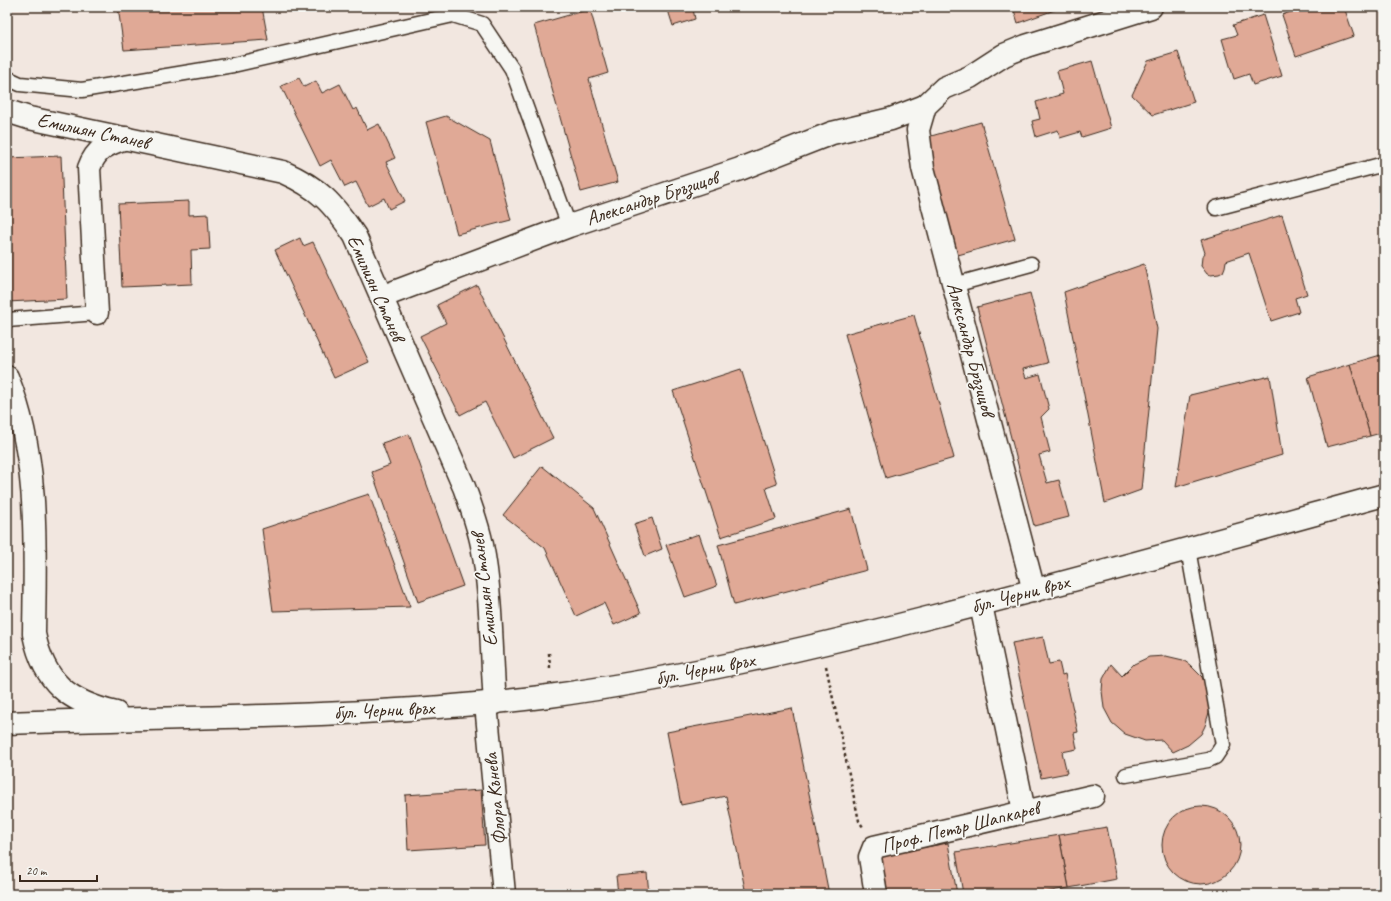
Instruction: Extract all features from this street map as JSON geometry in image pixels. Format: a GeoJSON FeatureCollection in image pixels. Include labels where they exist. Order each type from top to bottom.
{"type":"FeatureCollection","features":[{"type":"Feature","properties":{"kind":"street","name":"Александър Бръзицов"},"geometry":{"type":"LineString","coordinates":[[381,297],[570,226],[740,169],[832,133],[891,119],[924,106],[944,88],[970,77],[1004,55],[1026,46],[1151,7]]}},
{"type":"Feature","properties":{"kind":"street","name":"Александър Бръзицов"},"geometry":{"type":"LineString","coordinates":[[924,106],[918,130],[923,168],[1034,591]]}},
{"type":"Feature","properties":{"kind":"street","name":"Емилиян Станев"},"geometry":{"type":"LineString","coordinates":[[7,112],[282,172],[305,182],[323,196],[341,216],[355,236],[464,487],[474,516],[482,545],[487,581],[490,703]]}},
{"type":"Feature","properties":{"kind":"street"},"geometry":{"type":"LineString","coordinates":[[97,313],[89,168],[93,158],[99,150],[107,144],[126,138]]}},
{"type":"Feature","properties":{"kind":"street"},"geometry":{"type":"LineString","coordinates":[[7,377],[14,395],[23,428],[29,465],[33,504],[34,634],[37,651],[51,678],[66,693],[100,710],[137,718]]}},
{"type":"Feature","properties":{"kind":"street","name":"бул. Черни връх"},"geometry":{"type":"LineString","coordinates":[[7,723],[279,715],[490,703],[694,673],[822,646],[981,605],[1384,495]]}},
{"type":"Feature","properties":{"kind":"street"},"geometry":{"type":"LineString","coordinates":[[981,605],[1024,811]]}},
{"type":"Feature","properties":{"kind":"street","name":"Флора Кънева"},"geometry":{"type":"LineString","coordinates":[[490,703],[504,894]]}},
{"type":"Feature","properties":{"kind":"street","name":"Проф. Петър Шапкарев"},"geometry":{"type":"LineString","coordinates":[[876,894],[870,857],[874,847],[1093,796]]}},
{"type":"Feature","properties":{"kind":"lane"},"geometry":{"type":"LineString","coordinates":[[7,78],[20,84],[82,90],[233,65],[454,15],[482,24],[512,69],[570,226]]}},
{"type":"Feature","properties":{"kind":"lane"},"geometry":{"type":"LineString","coordinates":[[1216,208],[1384,164]]}},
{"type":"Feature","properties":{"kind":"lane"},"geometry":{"type":"LineString","coordinates":[[954,285],[1031,264]]}},
{"type":"Feature","properties":{"kind":"lane"},"geometry":{"type":"LineString","coordinates":[[7,320],[97,313]]}},
{"type":"Feature","properties":{"kind":"lane"},"geometry":{"type":"LineString","coordinates":[[1126,775],[1208,760],[1215,757],[1223,745],[1188,549]]}},
{"type":"Feature","properties":{"kind":"path"},"geometry":{"type":"LineString","coordinates":[[549,653],[550,668]]}},
{"type":"Feature","properties":{"kind":"path"},"geometry":{"type":"LineString","coordinates":[[826,664],[859,821],[874,847]]}},
{"type":"Feature","properties":{"kind":"building"},"geometry":{"type":"Polygon","coordinates":[[[118,7],[262,7],[268,40],[124,50],[118,7]]]}},
{"type":"Feature","properties":{"kind":"building"},"geometry":{"type":"Polygon","coordinates":[[[667,7],[701,7],[693,9],[695,19],[673,26],[667,7]]]}},
{"type":"Feature","properties":{"kind":"building"},"geometry":{"type":"Polygon","coordinates":[[[1013,7],[1063,7],[1018,23],[1013,7]]]}},
{"type":"Feature","properties":{"kind":"building"},"geometry":{"type":"Polygon","coordinates":[[[1305,7],[1344,7],[1354,36],[1296,56],[1282,15],[1305,7]]]}},
{"type":"Feature","properties":{"kind":"building"},"geometry":{"type":"Polygon","coordinates":[[[590,9],[608,73],[589,79],[618,182],[581,192],[534,25],[590,9]]]}},
{"type":"Feature","properties":{"kind":"building"},"geometry":{"type":"Polygon","coordinates":[[[1263,15],[1282,76],[1253,85],[1249,74],[1234,79],[1222,39],[1237,35],[1233,25],[1263,15]]]}},
{"type":"Feature","properties":{"kind":"building"},"geometry":{"type":"Polygon","coordinates":[[[1178,52],[1194,102],[1153,115],[1132,95],[1148,61],[1178,52]]]}},
{"type":"Feature","properties":{"kind":"building"},"geometry":{"type":"Polygon","coordinates":[[[1092,61],[1111,128],[1082,137],[1080,132],[1060,138],[1058,130],[1036,137],[1032,121],[1040,119],[1036,102],[1063,94],[1057,71],[1092,61]]]}},
{"type":"Feature","properties":{"kind":"building"},"geometry":{"type":"Polygon","coordinates":[[[299,78],[304,87],[316,81],[322,93],[340,84],[353,110],[357,108],[367,130],[379,124],[395,158],[386,162],[405,201],[389,209],[384,198],[368,206],[356,182],[345,187],[331,160],[320,166],[281,86],[299,78]]]}},
{"type":"Feature","properties":{"kind":"building"},"geometry":{"type":"Polygon","coordinates":[[[446,116],[490,141],[511,220],[457,234],[426,122],[446,116]]]}},
{"type":"Feature","properties":{"kind":"building"},"geometry":{"type":"Polygon","coordinates":[[[981,122],[1015,239],[958,255],[924,138],[981,122]]]}},
{"type":"Feature","properties":{"kind":"building"},"geometry":{"type":"Polygon","coordinates":[[[61,156],[67,299],[7,302],[7,158],[61,156]]]}},
{"type":"Feature","properties":{"kind":"building"},"geometry":{"type":"Polygon","coordinates":[[[189,201],[189,215],[208,214],[210,249],[191,250],[192,284],[122,287],[118,204],[189,201]]]}},
{"type":"Feature","properties":{"kind":"building"},"geometry":{"type":"Polygon","coordinates":[[[1282,215],[1307,294],[1295,298],[1299,312],[1271,321],[1249,253],[1226,261],[1223,272],[1219,274],[1207,274],[1201,266],[1202,257],[1205,253],[1201,240],[1282,215]]]}},
{"type":"Feature","properties":{"kind":"building"},"geometry":{"type":"Polygon","coordinates":[[[300,238],[303,246],[313,242],[369,362],[334,378],[275,250],[300,238]]]}},
{"type":"Feature","properties":{"kind":"building"},"geometry":{"type":"Polygon","coordinates":[[[1144,264],[1157,329],[1141,490],[1105,503],[1064,292],[1144,264]]]}},
{"type":"Feature","properties":{"kind":"building"},"geometry":{"type":"Polygon","coordinates":[[[477,285],[553,438],[513,458],[485,402],[460,415],[420,336],[446,323],[437,305],[477,285]]]}},
{"type":"Feature","properties":{"kind":"building"},"geometry":{"type":"Polygon","coordinates":[[[1030,293],[1048,363],[1023,369],[1026,378],[1040,374],[1049,409],[1041,417],[1050,452],[1039,455],[1047,483],[1059,480],[1069,517],[1034,526],[977,307],[1030,293]]]}},
{"type":"Feature","properties":{"kind":"building"},"geometry":{"type":"Polygon","coordinates":[[[914,315],[954,458],[886,478],[845,334],[914,315]]]}},
{"type":"Feature","properties":{"kind":"building"},"geometry":{"type":"Polygon","coordinates":[[[1384,354],[1384,432],[1370,436],[1350,364],[1384,354]]]}},
{"type":"Feature","properties":{"kind":"building"},"geometry":{"type":"Polygon","coordinates":[[[1350,364],[1370,436],[1327,447],[1308,377],[1350,364]]]}},
{"type":"Feature","properties":{"kind":"building"},"geometry":{"type":"Polygon","coordinates":[[[741,369],[777,484],[766,488],[776,519],[721,537],[673,391],[741,369]]]}},
{"type":"Feature","properties":{"kind":"building"},"geometry":{"type":"Polygon","coordinates":[[[1270,376],[1282,455],[1176,487],[1190,395],[1270,376]]]}},
{"type":"Feature","properties":{"kind":"building"},"geometry":{"type":"Polygon","coordinates":[[[409,434],[463,586],[418,602],[372,472],[390,465],[382,443],[409,434]]]}},
{"type":"Feature","properties":{"kind":"building"},"geometry":{"type":"Polygon","coordinates":[[[542,466],[594,508],[641,613],[614,625],[604,603],[576,616],[545,548],[503,515],[542,466]]]}},
{"type":"Feature","properties":{"kind":"building"},"geometry":{"type":"Polygon","coordinates":[[[369,494],[410,607],[273,611],[262,529],[369,494]]]}},
{"type":"Feature","properties":{"kind":"building"},"geometry":{"type":"Polygon","coordinates":[[[851,509],[867,570],[734,605],[718,545],[851,509]]]}},
{"type":"Feature","properties":{"kind":"building"},"geometry":{"type":"Polygon","coordinates":[[[652,518],[662,549],[645,556],[634,524],[652,518]]]}},
{"type":"Feature","properties":{"kind":"building"},"geometry":{"type":"Polygon","coordinates":[[[699,534],[717,586],[685,597],[666,545],[699,534]]]}},
{"type":"Feature","properties":{"kind":"building"},"geometry":{"type":"Polygon","coordinates":[[[1384,581],[1384,601],[1378,584],[1384,581]]]}},
{"type":"Feature","properties":{"kind":"building"},"geometry":{"type":"Polygon","coordinates":[[[1043,637],[1049,664],[1059,662],[1062,675],[1065,674],[1078,732],[1074,733],[1077,749],[1062,752],[1067,773],[1041,778],[1012,643],[1043,637]]]}},
{"type":"Feature","properties":{"kind":"building"},"geometry":{"type":"Polygon","coordinates":[[[1166,656],[1183,660],[1190,665],[1202,677],[1209,693],[1210,709],[1201,734],[1188,745],[1173,752],[1162,740],[1145,741],[1125,734],[1112,723],[1104,708],[1102,691],[1103,679],[1111,664],[1122,676],[1134,664],[1149,657],[1166,656]]]}},
{"type":"Feature","properties":{"kind":"building"},"geometry":{"type":"Polygon","coordinates":[[[792,708],[829,894],[746,894],[726,796],[681,805],[667,732],[792,708]]]}},
{"type":"Feature","properties":{"kind":"building"},"geometry":{"type":"Polygon","coordinates":[[[481,790],[485,845],[408,850],[405,795],[481,790]]]}},
{"type":"Feature","properties":{"kind":"building"},"geometry":{"type":"Polygon","coordinates":[[[1201,806],[1216,809],[1229,817],[1237,830],[1240,845],[1237,860],[1229,873],[1216,881],[1201,884],[1186,881],[1173,873],[1165,860],[1162,845],[1165,830],[1173,817],[1186,809],[1201,806]]]}},
{"type":"Feature","properties":{"kind":"building"},"geometry":{"type":"Polygon","coordinates":[[[1107,827],[1117,879],[1069,888],[1059,835],[1107,827]]]}},
{"type":"Feature","properties":{"kind":"building"},"geometry":{"type":"Polygon","coordinates":[[[1059,835],[1069,888],[1032,894],[963,894],[956,852],[1059,835]]]}},
{"type":"Feature","properties":{"kind":"building"},"geometry":{"type":"Polygon","coordinates":[[[948,843],[957,894],[888,894],[881,855],[948,843]]]}},
{"type":"Feature","properties":{"kind":"building"},"geometry":{"type":"Polygon","coordinates":[[[647,873],[649,894],[618,894],[616,876],[647,873]]]}},
{"type":"Feature","properties":{"kind":"building"},"geometry":{"type":"Polygon","coordinates":[[[222,889],[231,891],[234,894],[211,894],[222,889]]]}}]}
